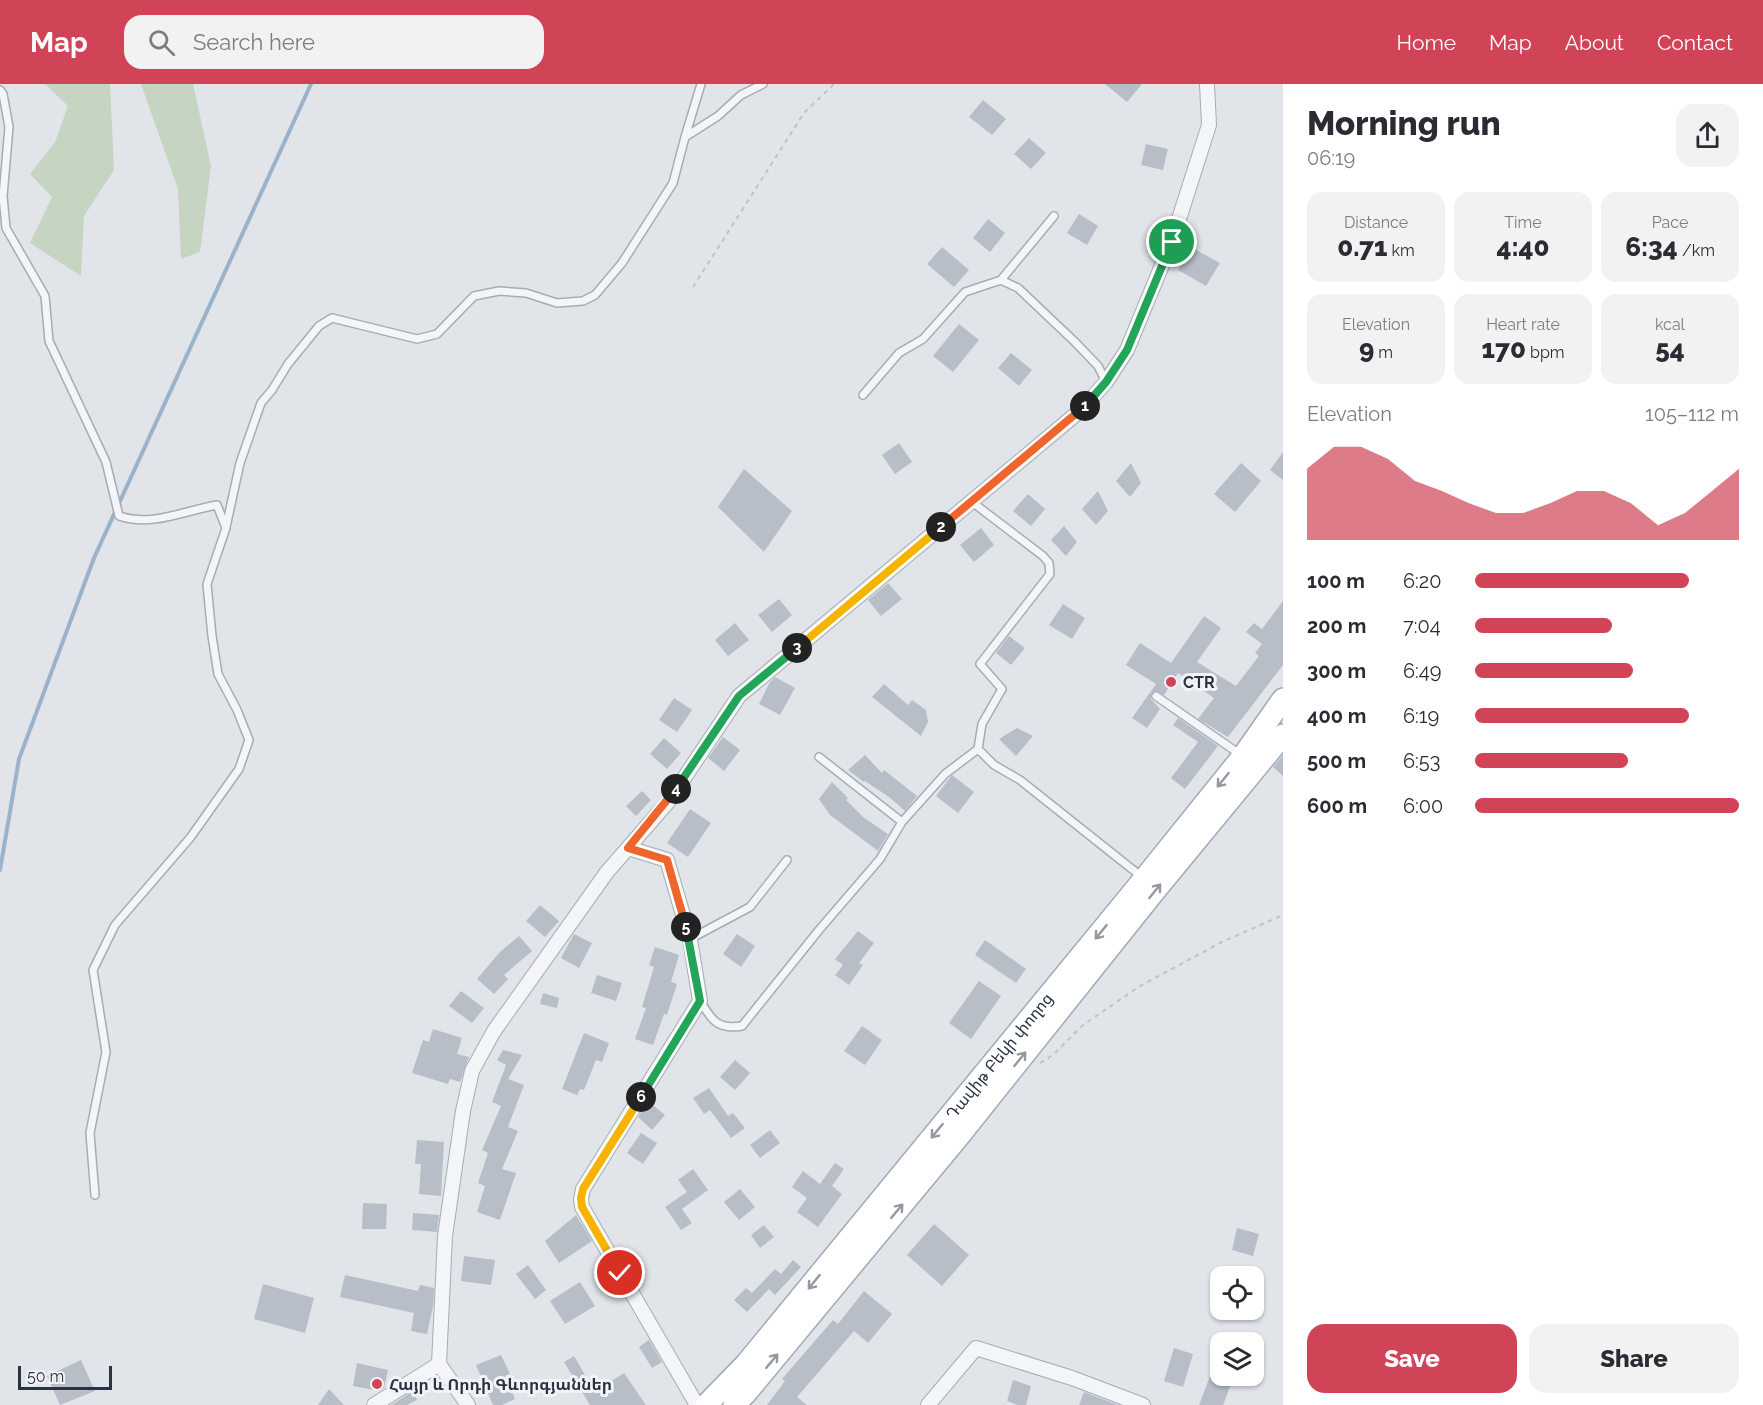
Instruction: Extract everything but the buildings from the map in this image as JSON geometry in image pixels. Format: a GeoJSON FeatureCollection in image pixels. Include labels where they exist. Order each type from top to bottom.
{"type":"FeatureCollection","features":[{"type":"Feature","properties":{"kind":"main road","name":"Դավիթ Բեկի փողոց"},"geometry":{"type":"LineString","coordinates":[[706,1405],[746,1364],[1072,981],[1253,752],[1283,699]]}},
{"type":"Feature","properties":{"kind":"main road","name":"Դավիթ Բեկի փողոց"},"geometry":{"type":"LineString","coordinates":[[734,1405],[952,1146],[1014,1067],[1144,879],[1253,752],[1283,735]]}},
{"type":"Feature","properties":{"kind":"street"},"geometry":{"type":"LineString","coordinates":[[468,1405],[439,1364],[445,1236],[463,1111],[472,1071],[494,1031],[607,872],[668,802],[739,696],[1081,410],[1106,382],[1127,350],[1172,242],[1209,125],[1207,84]]}},
{"type":"Feature","properties":{"kind":"street"},"geometry":{"type":"LineString","coordinates":[[628,848],[667,860],[690,939],[700,1001],[583,1189],[582,1207],[697,1405]]}},
{"type":"Feature","properties":{"kind":"street"},"geometry":{"type":"LineString","coordinates":[[928,1405],[976,1348],[1072,1378],[1143,1405]]}},
{"type":"Feature","properties":{"kind":"street"},"geometry":{"type":"LineString","coordinates":[[374,1405],[439,1364]]}},
{"type":"Feature","properties":{"kind":"lane"},"geometry":{"type":"LineString","coordinates":[[95,1195],[90,1133],[106,1052],[93,970],[115,925],[190,838],[239,769],[249,740],[237,710],[218,674],[207,584],[226,528],[240,463],[261,403],[288,364],[319,326],[332,318],[417,339],[438,334],[474,296],[499,291],[526,293],[557,303],[583,301],[595,295],[622,262],[673,183],[701,84]]}},
{"type":"Feature","properties":{"kind":"lane"},"geometry":{"type":"LineString","coordinates":[[685,137],[718,116],[741,95],[763,84]]}},
{"type":"Feature","properties":{"kind":"lane"},"geometry":{"type":"LineString","coordinates":[[0,90],[3,94],[9,127],[3,196],[6,228],[45,296],[49,341],[106,462],[119,516],[131,520],[148,521],[217,505],[226,528]]}},
{"type":"Feature","properties":{"kind":"lane"},"geometry":{"type":"LineString","coordinates":[[863,395],[899,353],[923,339],[965,292],[1001,280],[1054,216]]}},
{"type":"Feature","properties":{"kind":"lane"},"geometry":{"type":"LineString","coordinates":[[1001,280],[1018,288],[1075,342],[1098,366],[1106,382]]}},
{"type":"Feature","properties":{"kind":"lane"},"geometry":{"type":"LineString","coordinates":[[700,1001],[714,1022],[730,1028],[742,1026],[880,859],[902,822],[945,774],[978,749],[982,724],[1002,689],[980,664],[1050,574],[1048,563],[1043,556],[971,501]]}},
{"type":"Feature","properties":{"kind":"lane"},"geometry":{"type":"LineString","coordinates":[[1156,696],[1253,752]]}},
{"type":"Feature","properties":{"kind":"lane"},"geometry":{"type":"LineString","coordinates":[[978,749],[994,765],[1020,780],[1144,879]]}},
{"type":"Feature","properties":{"kind":"lane"},"geometry":{"type":"LineString","coordinates":[[819,757],[902,822]]}},
{"type":"Feature","properties":{"kind":"lane"},"geometry":{"type":"LineString","coordinates":[[690,939],[750,907],[787,860]]}},
{"type":"Feature","properties":{"kind":"path"},"geometry":{"type":"LineString","coordinates":[[693,286],[804,112],[834,84]]}},
{"type":"Feature","properties":{"kind":"path"},"geometry":{"type":"LineString","coordinates":[[1014,1067],[1038,1064],[1053,1055],[1083,1025],[1140,986],[1222,942],[1283,915]]}},
{"type":"Feature","properties":{"kind":"green space"},"geometry":{"type":"Polygon","coordinates":[[[45,84],[110,84],[114,170],[84,216],[81,276],[30,243],[52,197],[30,174],[55,142],[68,106],[45,84]]]}},
{"type":"Feature","properties":{"kind":"green space"},"geometry":{"type":"Polygon","coordinates":[[[141,84],[193,84],[211,166],[200,252],[181,259],[178,189],[141,84]]]}},
{"type":"Feature","properties":{"kind":"waterway"},"geometry":{"type":"LineString","coordinates":[[0,870],[19,759],[94,558],[311,84]]}},
{"type":"Feature","properties":{"kind":"place","name":"CTR"},"geometry":{"type":"Point","coordinates":[1171,682]}},
{"type":"Feature","properties":{"kind":"place","name":"Հայր և Որդի Գևորգյաններ"},"geometry":{"type":"Point","coordinates":[377,1384]}},
{"type":"Feature","properties":{"kind":"route"},"geometry":{"type":"LineString","coordinates":[[620,1273],[582,1207],[583,1189],[700,1001],[690,939],[667,860],[628,848],[668,802],[739,696],[1081,410],[1106,382],[1127,350],[1172,242]]}}]}
